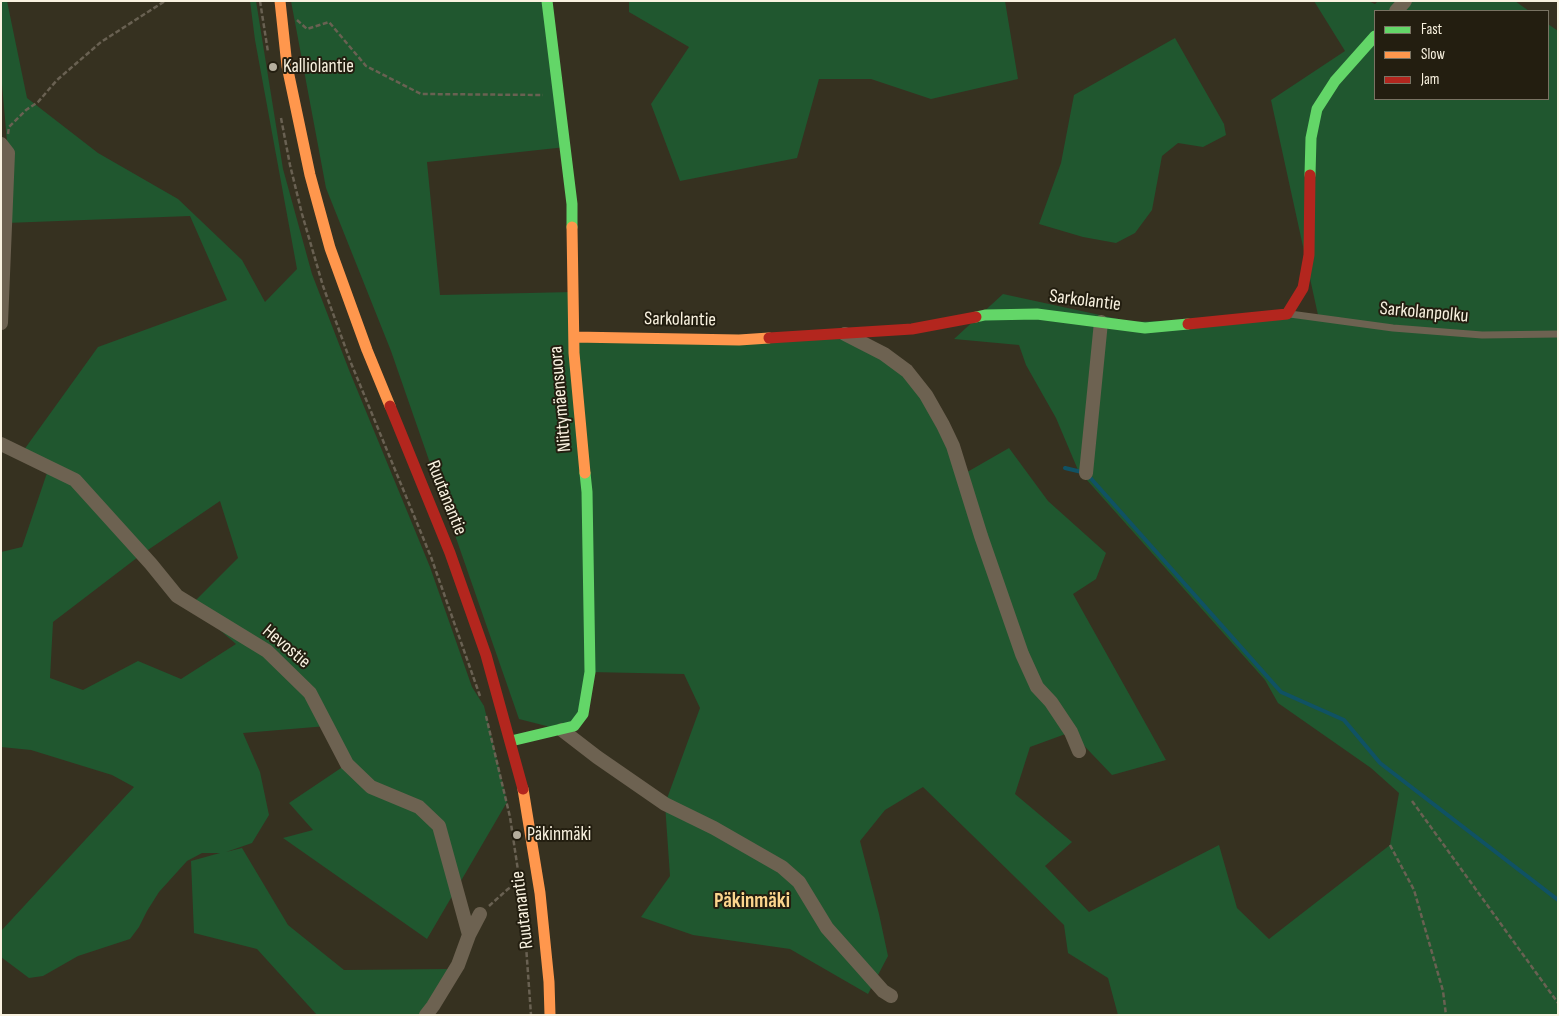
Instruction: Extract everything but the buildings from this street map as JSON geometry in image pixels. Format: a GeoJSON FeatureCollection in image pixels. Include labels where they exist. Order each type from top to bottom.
{"type":"FeatureCollection","features":[{"type":"Feature","properties":{"kind":"street","name":"Niittymäensuora"},"geometry":{"type":"LineString","coordinates":[[511,741],[574,726],[583,714],[590,672],[587,492],[574,337],[572,204],[547,1]]}},
{"type":"Feature","properties":{"kind":"street","name":"Ruutanantie"},"geometry":{"type":"LineString","coordinates":[[280,4],[287,66],[310,175],[330,248],[367,350],[450,552],[486,655],[511,741],[523,788],[531,833],[548,972],[550,1015]]}},
{"type":"Feature","properties":{"kind":"street"},"geometry":{"type":"LineString","coordinates":[[1287,314],[1303,288],[1309,255],[1311,138],[1317,109],[1335,81],[1374,37]]}},
{"type":"Feature","properties":{"kind":"street"},"geometry":{"type":"LineString","coordinates":[[1,323],[4,149]]}},
{"type":"Feature","properties":{"kind":"street","name":"Sarkolantie"},"geometry":{"type":"LineString","coordinates":[[574,337],[739,340],[912,329],[985,315],[1036,314],[1145,328],[1287,314]]}},
{"type":"Feature","properties":{"kind":"street"},"geometry":{"type":"LineString","coordinates":[[1086,473],[1101,322]]}},
{"type":"Feature","properties":{"kind":"street"},"geometry":{"type":"LineString","coordinates":[[845,334],[884,354],[907,371],[926,395],[952,446],[1022,654],[1037,687],[1051,702],[1071,732],[1079,751]]}},
{"type":"Feature","properties":{"kind":"street","name":"Hevostie"},"geometry":{"type":"LineString","coordinates":[[1,444],[74,480],[151,564],[177,596],[268,651],[310,693],[347,764],[353,770],[371,787],[419,807],[439,826],[469,935]]}},
{"type":"Feature","properties":{"kind":"street"},"geometry":{"type":"LineString","coordinates":[[562,730],[597,757],[665,804],[714,828],[782,867],[799,882],[827,928],[882,991],[891,996]]}},
{"type":"Feature","properties":{"kind":"street"},"geometry":{"type":"LineString","coordinates":[[426,1015],[458,965],[469,935],[480,914]]}},
{"type":"Feature","properties":{"kind":"lane","name":"Sarkolanpolku"},"geometry":{"type":"LineString","coordinates":[[1287,314],[1393,328],[1482,335],[1558,334]]}},
{"type":"Feature","properties":{"kind":"path"},"geometry":{"type":"LineString","coordinates":[[4,149],[9,128],[26,110],[38,102],[57,80],[101,42],[165,1]]}},
{"type":"Feature","properties":{"kind":"path"},"geometry":{"type":"LineString","coordinates":[[260,1],[270,58]]}},
{"type":"Feature","properties":{"kind":"path"},"geometry":{"type":"LineString","coordinates":[[280,4],[307,29],[329,22],[366,66],[421,94],[559,95]]}},
{"type":"Feature","properties":{"kind":"path"},"geometry":{"type":"LineString","coordinates":[[280,114],[300,206],[323,286],[351,363],[431,557],[481,698]]}},
{"type":"Feature","properties":{"kind":"path"},"geometry":{"type":"LineString","coordinates":[[486,716],[510,817],[524,913],[531,1015]]}},
{"type":"Feature","properties":{"kind":"path"},"geometry":{"type":"LineString","coordinates":[[1412,801],[1558,1003]]}},
{"type":"Feature","properties":{"kind":"path"},"geometry":{"type":"LineString","coordinates":[[1390,845],[1414,890],[1443,991],[1446,1015]]}},
{"type":"Feature","properties":{"kind":"path"},"geometry":{"type":"LineString","coordinates":[[480,914],[508,888],[519,882]]}},
{"type":"Feature","properties":{"kind":"green space"},"geometry":{"type":"Polygon","coordinates":[[[1,1],[7,1],[27,98],[98,153],[178,199],[242,260],[265,302],[297,269],[255,40],[250,1],[256,1],[283,169],[312,274],[349,370],[430,567],[472,687],[484,706],[507,802],[427,939],[283,838],[313,830],[289,803],[347,764],[327,726],[243,733],[260,772],[269,815],[252,843],[226,852],[242,848],[288,925],[344,970],[450,969],[426,1015],[317,1015],[257,949],[194,933],[191,861],[220,853],[202,853],[187,861],[159,892],[130,939],[78,956],[43,976],[29,978],[1,957],[1,931],[134,787],[112,775],[31,750],[1,747],[1,552],[22,547],[49,467],[21,454],[98,347],[227,300],[190,216],[6,223],[8,153],[1,73],[1,1]],[[220,501],[142,554],[53,622],[50,678],[83,690],[138,661],[181,679],[236,644],[191,605],[238,558],[220,501]]]}},
{"type":"Feature","properties":{"kind":"green space"},"geometry":{"type":"Polygon","coordinates":[[[291,1],[547,1],[566,147],[427,162],[440,295],[573,292],[574,336],[845,334],[907,371],[962,475],[1009,448],[1048,501],[1106,553],[1096,579],[1073,594],[1166,760],[1112,775],[1071,732],[1030,747],[1015,794],[1072,842],[1045,866],[1089,912],[1219,845],[1237,908],[1269,939],[1390,845],[1399,793],[1371,768],[1278,703],[1265,680],[1078,470],[1056,418],[1026,365],[1019,345],[954,339],[1003,294],[1132,322],[1318,315],[1271,100],[1345,51],[1314,1],[1368,1],[1375,4],[1378,1],[1515,1],[1528,10],[1374,10],[1374,100],[1549,100],[1549,25],[1558,31],[1558,1015],[1118,1015],[1108,978],[1068,953],[1064,925],[923,787],[885,810],[860,841],[888,956],[868,994],[790,949],[693,935],[641,917],[670,876],[665,804],[700,708],[684,674],[590,672],[583,714],[562,730],[519,719],[391,351],[326,188],[291,1]]]}},
{"type":"Feature","properties":{"kind":"green space"},"geometry":{"type":"Polygon","coordinates":[[[629,1],[1005,1],[1018,79],[931,99],[871,79],[819,79],[797,158],[680,181],[651,104],[689,47],[629,12],[629,1]]]}},
{"type":"Feature","properties":{"kind":"green space"},"geometry":{"type":"Polygon","coordinates":[[[1175,38],[1224,124],[1226,135],[1203,147],[1178,143],[1162,156],[1152,210],[1135,233],[1116,243],[1083,237],[1039,224],[1061,163],[1074,95],[1175,38]]]}},
{"type":"Feature","properties":{"kind":"waterway"},"geometry":{"type":"LineString","coordinates":[[1065,468],[1086,473],[1281,692],[1344,720],[1380,763],[1558,900]]}},
{"type":"Feature","properties":{"kind":"traffic: fast"},"geometry":{"type":"LineString","coordinates":[[547,1],[572,204],[572,227]]}},
{"type":"Feature","properties":{"kind":"traffic: fast"},"geometry":{"type":"LineString","coordinates":[[1310,175],[1311,138],[1317,109],[1335,81],[1374,37]]}},
{"type":"Feature","properties":{"kind":"traffic: fast"},"geometry":{"type":"LineString","coordinates":[[976,317],[985,315],[1037,314],[1145,328],[1188,324]]}},
{"type":"Feature","properties":{"kind":"traffic: fast"},"geometry":{"type":"LineString","coordinates":[[511,741],[574,726],[583,714],[590,672],[587,492],[585,473]]}},
{"type":"Feature","properties":{"kind":"traffic: slow"},"geometry":{"type":"LineString","coordinates":[[280,1],[287,66],[310,175],[330,248],[367,350],[390,406]]}},
{"type":"Feature","properties":{"kind":"traffic: slow"},"geometry":{"type":"LineString","coordinates":[[572,227],[574,353],[585,473]]}},
{"type":"Feature","properties":{"kind":"traffic: slow"},"geometry":{"type":"LineString","coordinates":[[574,337],[739,340],[769,338]]}},
{"type":"Feature","properties":{"kind":"traffic: slow"},"geometry":{"type":"LineString","coordinates":[[523,789],[540,893],[549,982],[550,1015]]}},
{"type":"Feature","properties":{"kind":"traffic: jam"},"geometry":{"type":"LineString","coordinates":[[1188,324],[1287,314],[1303,288],[1309,255],[1310,175]]}},
{"type":"Feature","properties":{"kind":"traffic: jam"},"geometry":{"type":"LineString","coordinates":[[769,338],[912,329],[976,317]]}},
{"type":"Feature","properties":{"kind":"traffic: jam"},"geometry":{"type":"LineString","coordinates":[[390,406],[450,553],[486,655],[523,789]]}},
{"type":"Feature","properties":{"kind":"place","name":"Kalliolantie"},"geometry":{"type":"Point","coordinates":[273,67]}},
{"type":"Feature","properties":{"kind":"place","name":"Päkinmäki"},"geometry":{"type":"Point","coordinates":[517,835]}},
{"type":"Feature","properties":{"kind":"district","name":"Päkinmäki"},"geometry":{"type":"Point","coordinates":[752,902]}}]}
